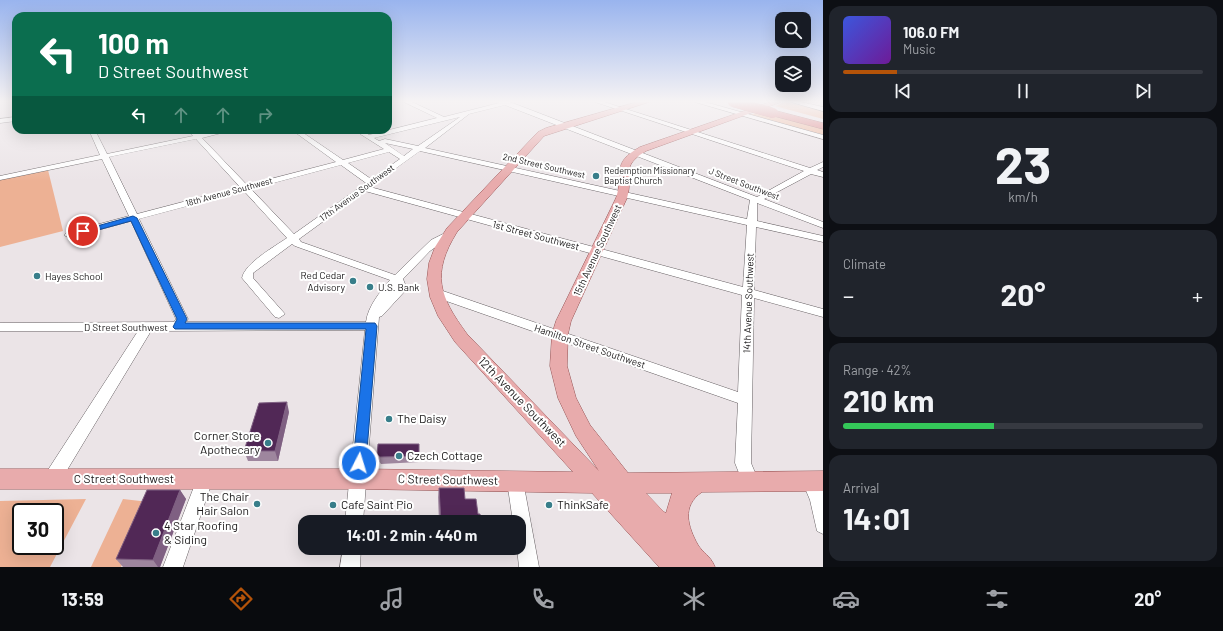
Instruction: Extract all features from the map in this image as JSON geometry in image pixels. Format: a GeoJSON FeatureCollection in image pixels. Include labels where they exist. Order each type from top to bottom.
{"type":"FeatureCollection","features":[{"type":"Feature","properties":{"kind":"main road"},"geometry":{"type":"LineString","coordinates":[[541,134],[545,128]]}},
{"type":"Feature","properties":{"kind":"main road"},"geometry":{"type":"LineString","coordinates":[[541,134],[556,128]]}},
{"type":"Feature","properties":{"kind":"main road"},"geometry":{"type":"LineString","coordinates":[[635,153],[702,128]]}},
{"type":"Feature","properties":{"kind":"main road","name":"12th Avenue Southwest"},"geometry":{"type":"LineString","coordinates":[[541,134],[449,234],[439,250],[435,262],[433,276],[436,293],[444,313],[462,338],[676,567]]}},
{"type":"Feature","properties":{"kind":"main road","name":"15th Avenue Southwest"},"geometry":{"type":"LineString","coordinates":[[622,483],[590,440],[568,402],[559,372],[559,336],[564,320],[623,194],[626,161],[635,153]]}},
{"type":"Feature","properties":{"kind":"main road","name":"C Street Southwest"},"geometry":{"type":"LineString","coordinates":[[0,479],[358,479],[622,483],[816,481]]}},
{"type":"Feature","properties":{"kind":"main road"},"geometry":{"type":"LineString","coordinates":[[700,482],[687,490],[681,498],[676,516],[683,538],[702,566]]}},
{"type":"Feature","properties":{"kind":"main road"},"geometry":{"type":"LineString","coordinates":[[622,483],[702,566]]}},
{"type":"Feature","properties":{"kind":"street"},"geometry":{"type":"LineString","coordinates":[[392,131],[402,128]]}},
{"type":"Feature","properties":{"kind":"street","name":"17th Avenue Southwest"},"geometry":{"type":"LineString","coordinates":[[279,314],[247,278],[248,273],[448,128]]}},
{"type":"Feature","properties":{"kind":"street","name":"J Street Southwest"},"geometry":{"type":"LineString","coordinates":[[570,128],[823,225]]}},
{"type":"Feature","properties":{"kind":"street"},"geometry":{"type":"LineString","coordinates":[[681,128],[823,175]]}},
{"type":"Feature","properties":{"kind":"street"},"geometry":{"type":"LineString","coordinates":[[793,128],[823,137]]}},
{"type":"Feature","properties":{"kind":"street"},"geometry":{"type":"LineString","coordinates":[[94,134],[182,319],[178,327]]}},
{"type":"Feature","properties":{"kind":"street"},"geometry":{"type":"LineString","coordinates":[[0,178],[104,156],[190,134]]}},
{"type":"Feature","properties":{"kind":"street"},"geometry":{"type":"LineString","coordinates":[[195,134],[292,240],[298,244],[397,280],[400,283],[401,289],[372,322],[355,515]]}},
{"type":"Feature","properties":{"kind":"street","name":"1st Street Southwest"},"geometry":{"type":"LineString","coordinates":[[301,134],[340,162],[367,186],[464,216],[823,313]]}},
{"type":"Feature","properties":{"kind":"street","name":"2nd Street Southwest"},"geometry":{"type":"LineString","coordinates":[[363,134],[405,159]]}},
{"type":"Feature","properties":{"kind":"street"},"geometry":{"type":"LineString","coordinates":[[368,137],[380,134]]}},
{"type":"Feature","properties":{"kind":"street","name":"2nd Street Southwest"},"geometry":{"type":"LineString","coordinates":[[378,143],[385,142],[418,149],[823,239]]}},
{"type":"Feature","properties":{"kind":"street","name":"18th Avenue Southwest"},"geometry":{"type":"LineString","coordinates":[[69,235],[389,150]]}},
{"type":"Feature","properties":{"kind":"street"},"geometry":{"type":"LineString","coordinates":[[756,200],[823,164]]}},
{"type":"Feature","properties":{"kind":"street","name":"14th Avenue Southwest"},"geometry":{"type":"LineString","coordinates":[[751,482],[743,463],[751,223],[753,202],[756,200]]}},
{"type":"Feature","properties":{"kind":"street"},"geometry":{"type":"LineString","coordinates":[[397,280],[433,243],[449,234]]}},
{"type":"Feature","properties":{"kind":"street","name":"Hamilton Street Southwest"},"geometry":{"type":"LineString","coordinates":[[436,293],[745,400]]}},
{"type":"Feature","properties":{"kind":"street","name":"D Street Southwest"},"geometry":{"type":"LineString","coordinates":[[0,327],[178,327],[372,322]]}},
{"type":"Feature","properties":{"kind":"street"},"geometry":{"type":"LineString","coordinates":[[52,479],[147,327]]}},
{"type":"Feature","properties":{"kind":"street"},"geometry":{"type":"LineString","coordinates":[[173,567],[205,479]]}},
{"type":"Feature","properties":{"kind":"street"},"geometry":{"type":"LineString","coordinates":[[515,481],[529,567]]}},
{"type":"Feature","properties":{"kind":"street"},"geometry":{"type":"LineString","coordinates":[[816,481],[823,526]]}},
{"type":"Feature","properties":{"kind":"street"},"geometry":{"type":"LineString","coordinates":[[350,567],[351,555]]}},
{"type":"Feature","properties":{"kind":"shaded area"},"geometry":{"type":"Polygon","coordinates":[[[799,128],[823,128],[823,135],[799,128]]]}},
{"type":"Feature","properties":{"kind":"shaded area"},"geometry":{"type":"Polygon","coordinates":[[[48,170],[63,231],[0,247],[0,180],[48,170]]]}},
{"type":"Feature","properties":{"kind":"shaded area"},"geometry":{"type":"Polygon","coordinates":[[[86,499],[64,541],[64,503],[12,503],[12,555],[56,555],[50,567],[0,567],[0,501],[86,499]]]}},
{"type":"Feature","properties":{"kind":"shaded area"},"geometry":{"type":"Polygon","coordinates":[[[123,499],[149,502],[121,567],[91,567],[123,499]]]}},
{"type":"Feature","properties":{"kind":"building","name":"Corner Store Apothecary"},"geometry":{"type":"Polygon","coordinates":[[[287,402],[275,451],[244,451],[259,403],[287,402]]]}},
{"type":"Feature","properties":{"kind":"building"},"geometry":{"type":"Polygon","coordinates":[[[378,444],[419,444],[419,456],[380,457],[377,454],[378,444]]]}},
{"type":"Feature","properties":{"kind":"building"},"geometry":{"type":"Polygon","coordinates":[[[439,488],[464,488],[465,499],[476,499],[478,514],[480,515],[441,515],[439,488]]]}},
{"type":"Feature","properties":{"kind":"building","name":"4 Star Roofing & Siding"},"geometry":{"type":"Polygon","coordinates":[[[147,490],[180,490],[153,560],[116,559],[147,490]]]}},
{"type":"Feature","properties":{"kind":"place","name":"Redemption Missionary Baptist Church"},"geometry":{"type":"Point","coordinates":[596,176]}},
{"type":"Feature","properties":{"kind":"place","name":"Hayes School"},"geometry":{"type":"Point","coordinates":[37,276]}},
{"type":"Feature","properties":{"kind":"place","name":"Red Cedar Advisory"},"geometry":{"type":"Point","coordinates":[353,281]}},
{"type":"Feature","properties":{"kind":"place","name":"U.S. Bank"},"geometry":{"type":"Point","coordinates":[370,287]}},
{"type":"Feature","properties":{"kind":"place","name":"The Daisy"},"geometry":{"type":"Point","coordinates":[389,419]}},
{"type":"Feature","properties":{"kind":"place","name":"Corner Store Apothecary"},"geometry":{"type":"Point","coordinates":[268,443]}},
{"type":"Feature","properties":{"kind":"place","name":"Czech Cottage"},"geometry":{"type":"Point","coordinates":[399,456]}},
{"type":"Feature","properties":{"kind":"place","name":"The Chair Hair Salon"},"geometry":{"type":"Point","coordinates":[257,504]}},
{"type":"Feature","properties":{"kind":"place","name":"Cafe Saint Pio"},"geometry":{"type":"Point","coordinates":[333,505]}},
{"type":"Feature","properties":{"kind":"place","name":"ThinkSafe"},"geometry":{"type":"Point","coordinates":[549,505]}},
{"type":"Feature","properties":{"kind":"place","name":"4 Star Roofing & Siding"},"geometry":{"type":"Point","coordinates":[156,533]}},
{"type":"Feature","properties":{"kind":"route"},"geometry":{"type":"LineString","coordinates":[[83,231],[133,218],[182,319],[178,327],[372,326],[359,463]]}}]}
